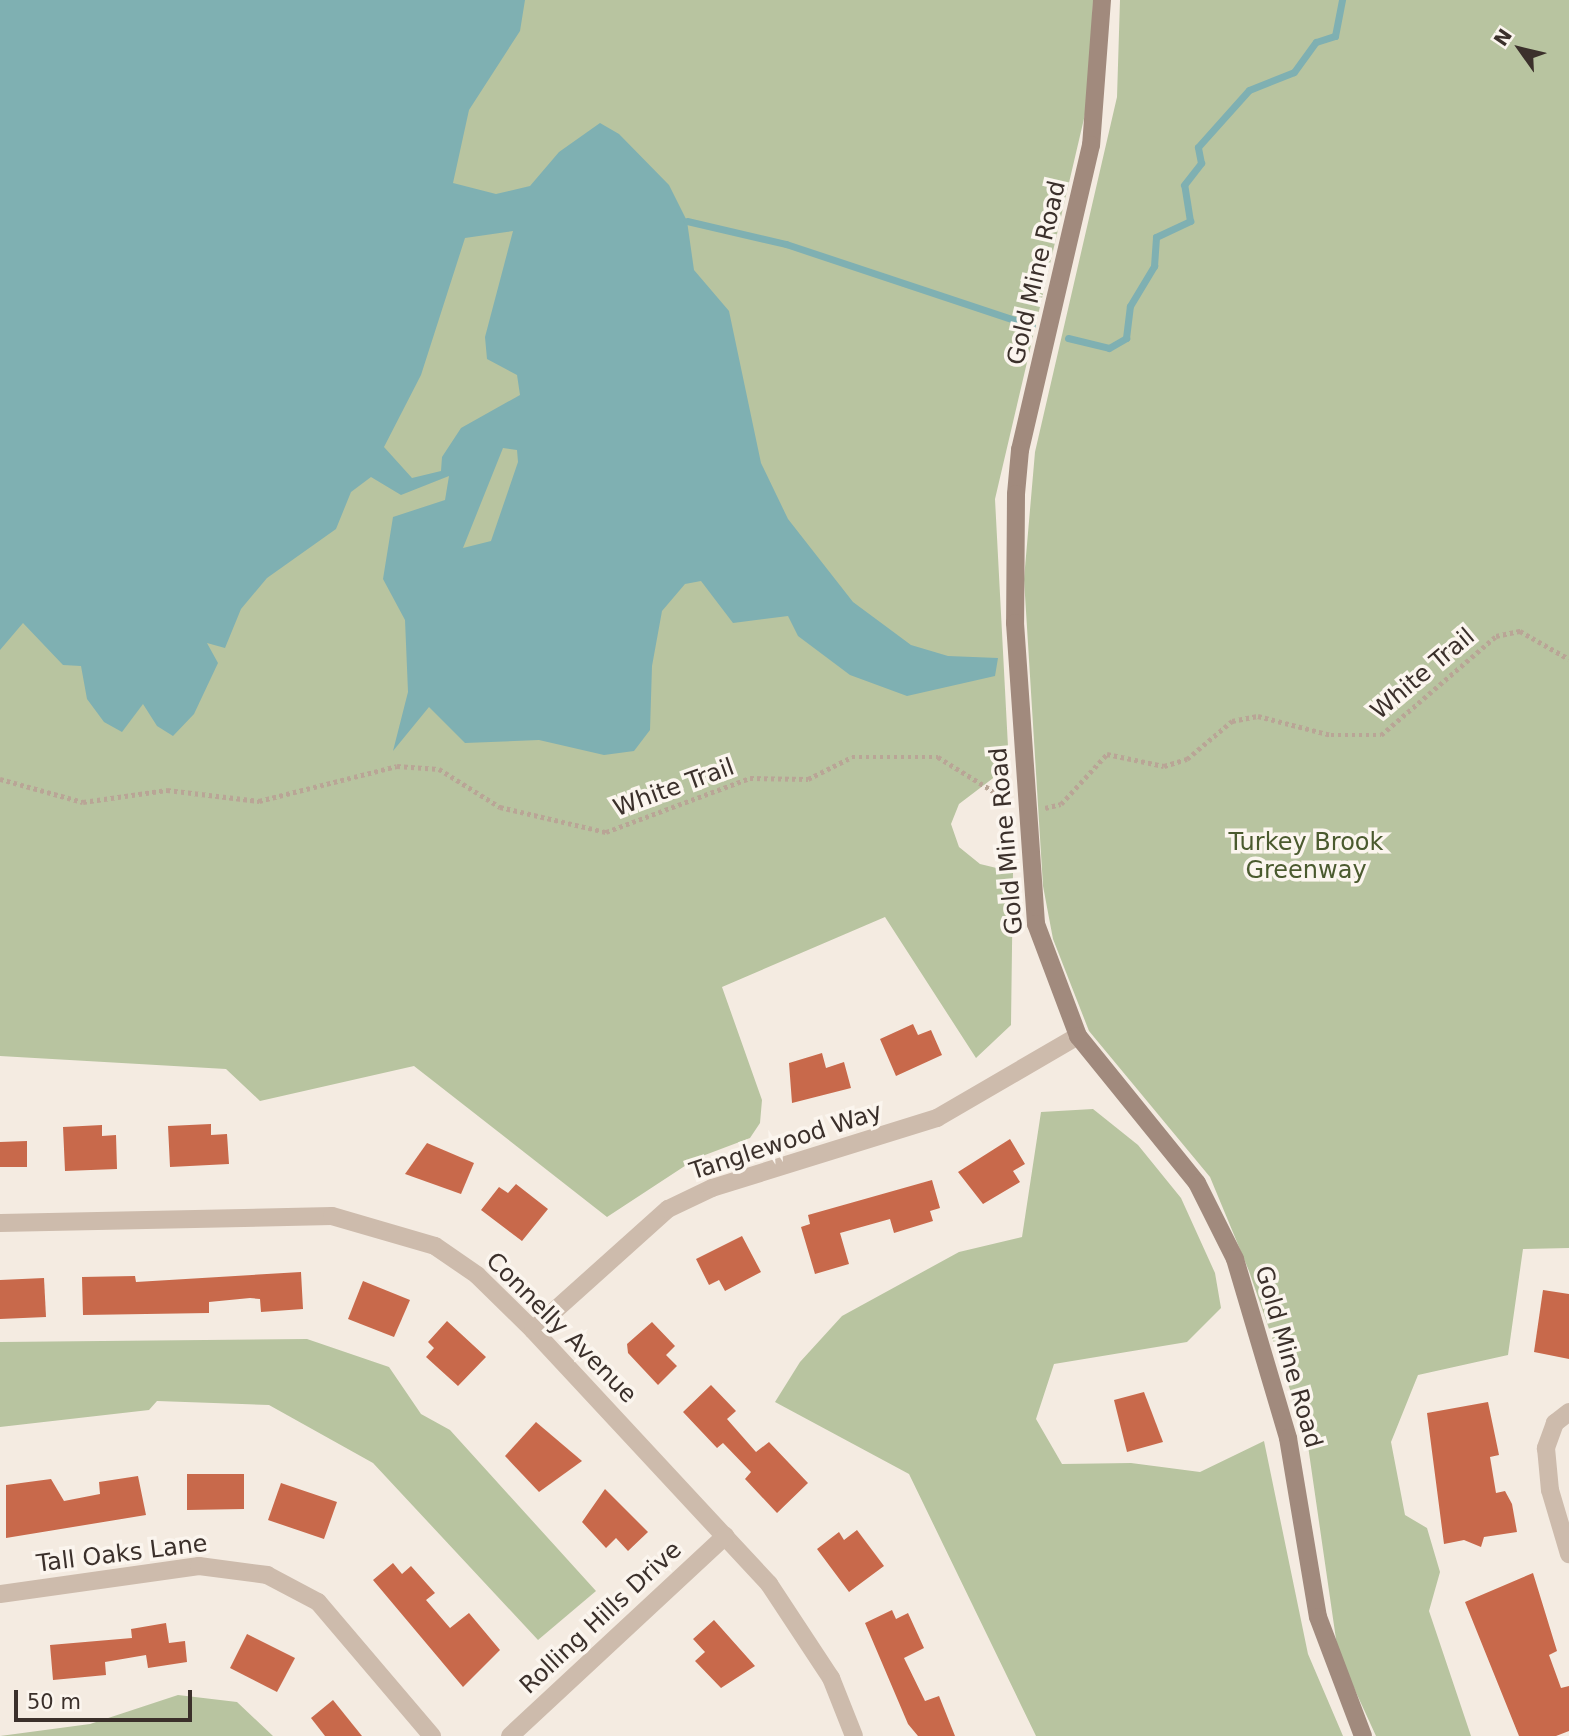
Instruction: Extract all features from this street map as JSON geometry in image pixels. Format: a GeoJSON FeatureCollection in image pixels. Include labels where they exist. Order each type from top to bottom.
{"type":"FeatureCollection","features":[{"type":"Feature","properties":{"kind":"street","name":"Gold Mine Road"},"geometry":{"type":"LineString","coordinates":[[1102,0],[1091,145],[1019,461],[1013,573],[1026,812],[1039,936],[1078,1036],[1197,1183],[1235,1259],[1289,1438],[1318,1617],[1363,1736]]}},
{"type":"Feature","properties":{"kind":"street","name":"Tanglewood Way"},"geometry":{"type":"LineString","coordinates":[[533,1330],[668,1209],[712,1188],[937,1118],[1078,1036]]}},
{"type":"Feature","properties":{"kind":"street","name":"Connelly Avenue"},"geometry":{"type":"LineString","coordinates":[[0,1223],[332,1216],[367,1221],[456,1260],[533,1330],[725,1536],[807,1636],[854,1736]]}},
{"type":"Feature","properties":{"kind":"street"},"geometry":{"type":"LineString","coordinates":[[1569,1412],[1555,1423],[1546,1448],[1550,1490],[1569,1554]]}},
{"type":"Feature","properties":{"kind":"street","name":"Rolling Hills Drive"},"geometry":{"type":"LineString","coordinates":[[510,1736],[725,1536]]}},
{"type":"Feature","properties":{"kind":"street","name":"Tall Oaks Lane"},"geometry":{"type":"LineString","coordinates":[[0,1594],[199,1566],[267,1575],[317,1602],[432,1736]]}},
{"type":"Feature","properties":{"kind":"path","name":"White Trail"},"geometry":{"type":"LineString","coordinates":[[0,779],[83,802],[167,790],[259,801],[397,766],[439,769],[500,807],[606,832],[750,778],[808,779],[852,757],[938,757],[1026,812],[1061,804],[1107,754],[1164,766],[1187,760],[1232,721],[1258,716],[1331,735],[1381,735],[1496,636],[1520,631],[1569,659]]}},
{"type":"Feature","properties":{"kind":"green space"},"geometry":{"type":"Polygon","coordinates":[[[0,0],[1093,0],[1090,93],[995,499],[1009,766],[959,804],[951,824],[959,847],[980,864],[1013,872],[1011,1025],[976,1058],[885,917],[722,987],[762,1100],[760,1123],[750,1138],[697,1158],[607,1217],[414,1066],[260,1101],[226,1069],[0,1056],[0,0]]]}},
{"type":"Feature","properties":{"kind":"green space","name":"Turkey Brook Greenway"},"geometry":{"type":"Polygon","coordinates":[[[1120,0],[1569,0],[1569,1248],[1523,1249],[1508,1355],[1418,1375],[1391,1442],[1405,1515],[1427,1528],[1440,1572],[1429,1611],[1471,1736],[1376,1736],[1338,1653],[1307,1439],[1249,1271],[1210,1177],[1089,1031],[1053,939],[1043,886],[1024,579],[1035,452],[1117,97],[1120,0]]]}},
{"type":"Feature","properties":{"kind":"green space"},"geometry":{"type":"Polygon","coordinates":[[[1093,1109],[1138,1145],[1181,1198],[1215,1273],[1221,1308],[1187,1342],[1054,1364],[1036,1419],[1062,1464],[1131,1463],[1200,1472],[1264,1441],[1308,1654],[1343,1736],[1036,1736],[909,1474],[775,1402],[800,1362],[842,1316],[959,1252],[1022,1237],[1041,1112],[1093,1109]]]}},
{"type":"Feature","properties":{"kind":"green space"},"geometry":{"type":"Polygon","coordinates":[[[307,1339],[389,1367],[421,1414],[450,1430],[596,1591],[538,1640],[373,1463],[269,1405],[157,1401],[149,1410],[0,1427],[0,1342],[307,1339]]]}},
{"type":"Feature","properties":{"kind":"green space"},"geometry":{"type":"Polygon","coordinates":[[[178,1695],[237,1702],[273,1736],[0,1736],[90,1724],[178,1695]]]}},
{"type":"Feature","properties":{"kind":"water"},"geometry":{"type":"Polygon","coordinates":[[[0,0],[525,0],[520,31],[469,110],[453,183],[496,194],[530,186],[559,152],[600,123],[619,134],[669,185],[687,221],[694,270],[729,311],[761,463],[788,519],[853,602],[911,645],[948,656],[998,658],[995,676],[907,696],[850,675],[798,636],[788,616],[733,623],[701,581],[685,584],[662,611],[652,666],[650,730],[634,751],[604,755],[539,740],[465,743],[429,707],[393,751],[408,692],[405,620],[383,579],[393,517],[445,500],[449,476],[401,495],[371,477],[351,492],[336,529],[267,578],[241,609],[225,648],[207,643],[218,663],[194,714],[173,736],[157,726],[143,704],[122,732],[104,722],[87,699],[81,666],[63,665],[23,623],[0,650],[0,0]],[[513,231],[465,238],[421,375],[384,447],[412,478],[441,471],[442,457],[461,428],[520,395],[517,375],[487,359],[485,337],[513,231]],[[503,448],[463,548],[491,541],[518,462],[517,450],[503,448]]]}},
{"type":"Feature","properties":{"kind":"building"},"geometry":{"type":"Polygon","coordinates":[[[913,1024],[918,1035],[931,1030],[942,1055],[896,1076],[880,1039],[913,1024]]]}},
{"type":"Feature","properties":{"kind":"building"},"geometry":{"type":"Polygon","coordinates":[[[822,1053],[826,1068],[844,1062],[851,1088],[792,1103],[789,1063],[822,1053]]]}},
{"type":"Feature","properties":{"kind":"building"},"geometry":{"type":"Polygon","coordinates":[[[211,1124],[211,1135],[227,1134],[229,1164],[170,1167],[168,1126],[211,1124]]]}},
{"type":"Feature","properties":{"kind":"building"},"geometry":{"type":"Polygon","coordinates":[[[102,1125],[102,1136],[116,1135],[117,1169],[65,1171],[63,1127],[102,1125]]]}},
{"type":"Feature","properties":{"kind":"building"},"geometry":{"type":"Polygon","coordinates":[[[1010,1139],[1025,1164],[1013,1171],[1020,1182],[983,1204],[958,1172],[1010,1139]]]}},
{"type":"Feature","properties":{"kind":"building"},"geometry":{"type":"Polygon","coordinates":[[[27,1141],[27,1167],[0,1167],[0,1142],[27,1141]]]}},
{"type":"Feature","properties":{"kind":"building"},"geometry":{"type":"Polygon","coordinates":[[[427,1143],[474,1163],[461,1194],[405,1174],[427,1143]]]}},
{"type":"Feature","properties":{"kind":"building"},"geometry":{"type":"Polygon","coordinates":[[[932,1180],[940,1208],[930,1211],[933,1221],[894,1233],[890,1219],[840,1233],[849,1264],[815,1274],[801,1227],[810,1224],[808,1215],[932,1180]]]}},
{"type":"Feature","properties":{"kind":"building"},"geometry":{"type":"Polygon","coordinates":[[[516,1184],[548,1209],[522,1241],[481,1210],[499,1187],[508,1193],[516,1184]]]}},
{"type":"Feature","properties":{"kind":"building"},"geometry":{"type":"Polygon","coordinates":[[[742,1236],[761,1272],[725,1291],[719,1280],[709,1285],[696,1259],[742,1236]]]}},
{"type":"Feature","properties":{"kind":"building"},"geometry":{"type":"Polygon","coordinates":[[[301,1272],[303,1309],[261,1312],[260,1299],[250,1298],[209,1302],[209,1313],[83,1315],[82,1277],[135,1276],[136,1282],[301,1272]]]}},
{"type":"Feature","properties":{"kind":"building"},"geometry":{"type":"Polygon","coordinates":[[[44,1278],[46,1317],[0,1319],[0,1280],[44,1278]]]}},
{"type":"Feature","properties":{"kind":"building"},"geometry":{"type":"Polygon","coordinates":[[[363,1281],[410,1300],[394,1337],[348,1319],[363,1281]]]}},
{"type":"Feature","properties":{"kind":"building"},"geometry":{"type":"Polygon","coordinates":[[[1543,1290],[1569,1294],[1569,1359],[1534,1352],[1543,1290]]]}},
{"type":"Feature","properties":{"kind":"building"},"geometry":{"type":"Polygon","coordinates":[[[447,1321],[486,1357],[458,1386],[426,1357],[434,1348],[428,1342],[447,1321]]]}},
{"type":"Feature","properties":{"kind":"building"},"geometry":{"type":"Polygon","coordinates":[[[652,1322],[675,1346],[666,1355],[677,1366],[658,1385],[628,1353],[627,1344],[652,1322]]]}},
{"type":"Feature","properties":{"kind":"building"},"geometry":{"type":"Polygon","coordinates":[[[711,1385],[736,1411],[727,1419],[756,1452],[769,1442],[808,1483],[777,1513],[745,1479],[751,1472],[723,1443],[717,1448],[683,1412],[711,1385]]]}},
{"type":"Feature","properties":{"kind":"building"},"geometry":{"type":"Polygon","coordinates":[[[1144,1392],[1163,1442],[1127,1452],[1114,1400],[1144,1392]]]}},
{"type":"Feature","properties":{"kind":"building"},"geometry":{"type":"Polygon","coordinates":[[[1488,1402],[1499,1455],[1490,1457],[1496,1493],[1505,1491],[1512,1504],[1517,1532],[1484,1537],[1481,1547],[1464,1540],[1444,1544],[1427,1413],[1488,1402]]]}},
{"type":"Feature","properties":{"kind":"building"},"geometry":{"type":"Polygon","coordinates":[[[536,1422],[582,1461],[539,1492],[505,1456],[536,1422]]]}},
{"type":"Feature","properties":{"kind":"building"},"geometry":{"type":"Polygon","coordinates":[[[187,1474],[244,1474],[244,1509],[187,1510],[187,1474]]]}},
{"type":"Feature","properties":{"kind":"building"},"geometry":{"type":"Polygon","coordinates":[[[138,1476],[146,1515],[6,1538],[6,1485],[51,1479],[64,1501],[100,1494],[99,1482],[138,1476]]]}},
{"type":"Feature","properties":{"kind":"building"},"geometry":{"type":"Polygon","coordinates":[[[281,1483],[337,1502],[324,1539],[268,1520],[281,1483]]]}},
{"type":"Feature","properties":{"kind":"building"},"geometry":{"type":"Polygon","coordinates":[[[605,1489],[648,1532],[628,1551],[616,1538],[606,1548],[582,1522],[605,1489]]]}},
{"type":"Feature","properties":{"kind":"building"},"geometry":{"type":"Polygon","coordinates":[[[857,1530],[884,1566],[849,1592],[817,1549],[839,1532],[844,1540],[857,1530]]]}},
{"type":"Feature","properties":{"kind":"building"},"geometry":{"type":"Polygon","coordinates":[[[393,1563],[402,1574],[411,1566],[435,1593],[426,1600],[450,1628],[469,1613],[500,1650],[463,1687],[373,1580],[393,1563]]]}},
{"type":"Feature","properties":{"kind":"building"},"geometry":{"type":"Polygon","coordinates":[[[1533,1573],[1557,1651],[1549,1655],[1561,1688],[1569,1686],[1569,1731],[1556,1736],[1519,1736],[1465,1602],[1533,1573]]]}},
{"type":"Feature","properties":{"kind":"building"},"geometry":{"type":"Polygon","coordinates":[[[892,1610],[896,1619],[908,1613],[924,1648],[904,1658],[925,1701],[939,1696],[955,1736],[918,1736],[908,1724],[865,1623],[892,1610]]]}},
{"type":"Feature","properties":{"kind":"building"},"geometry":{"type":"Polygon","coordinates":[[[714,1620],[755,1666],[721,1688],[695,1661],[705,1652],[693,1639],[714,1620]]]}},
{"type":"Feature","properties":{"kind":"building"},"geometry":{"type":"Polygon","coordinates":[[[166,1623],[169,1643],[185,1641],[187,1662],[148,1668],[146,1655],[105,1662],[106,1675],[53,1680],[50,1645],[132,1638],[131,1629],[166,1623]]]}},
{"type":"Feature","properties":{"kind":"building"},"geometry":{"type":"Polygon","coordinates":[[[247,1634],[295,1658],[277,1692],[230,1668],[247,1634]]]}},
{"type":"Feature","properties":{"kind":"building"},"geometry":{"type":"Polygon","coordinates":[[[333,1700],[362,1736],[325,1736],[311,1718],[333,1700]]]}},
{"type":"Feature","properties":{"kind":"waterway"},"geometry":{"type":"LineString","coordinates":[[1068,338],[1109,348],[1126,338],[1130,306],[1154,266],[1156,237],[1190,221],[1184,185],[1201,163],[1198,147],[1249,90],[1294,72],[1316,42],[1335,36],[1342,0]]}},
{"type":"Feature","properties":{"kind":"waterway"},"geometry":{"type":"LineString","coordinates":[[687,221],[786,244],[1032,326]]}}]}
